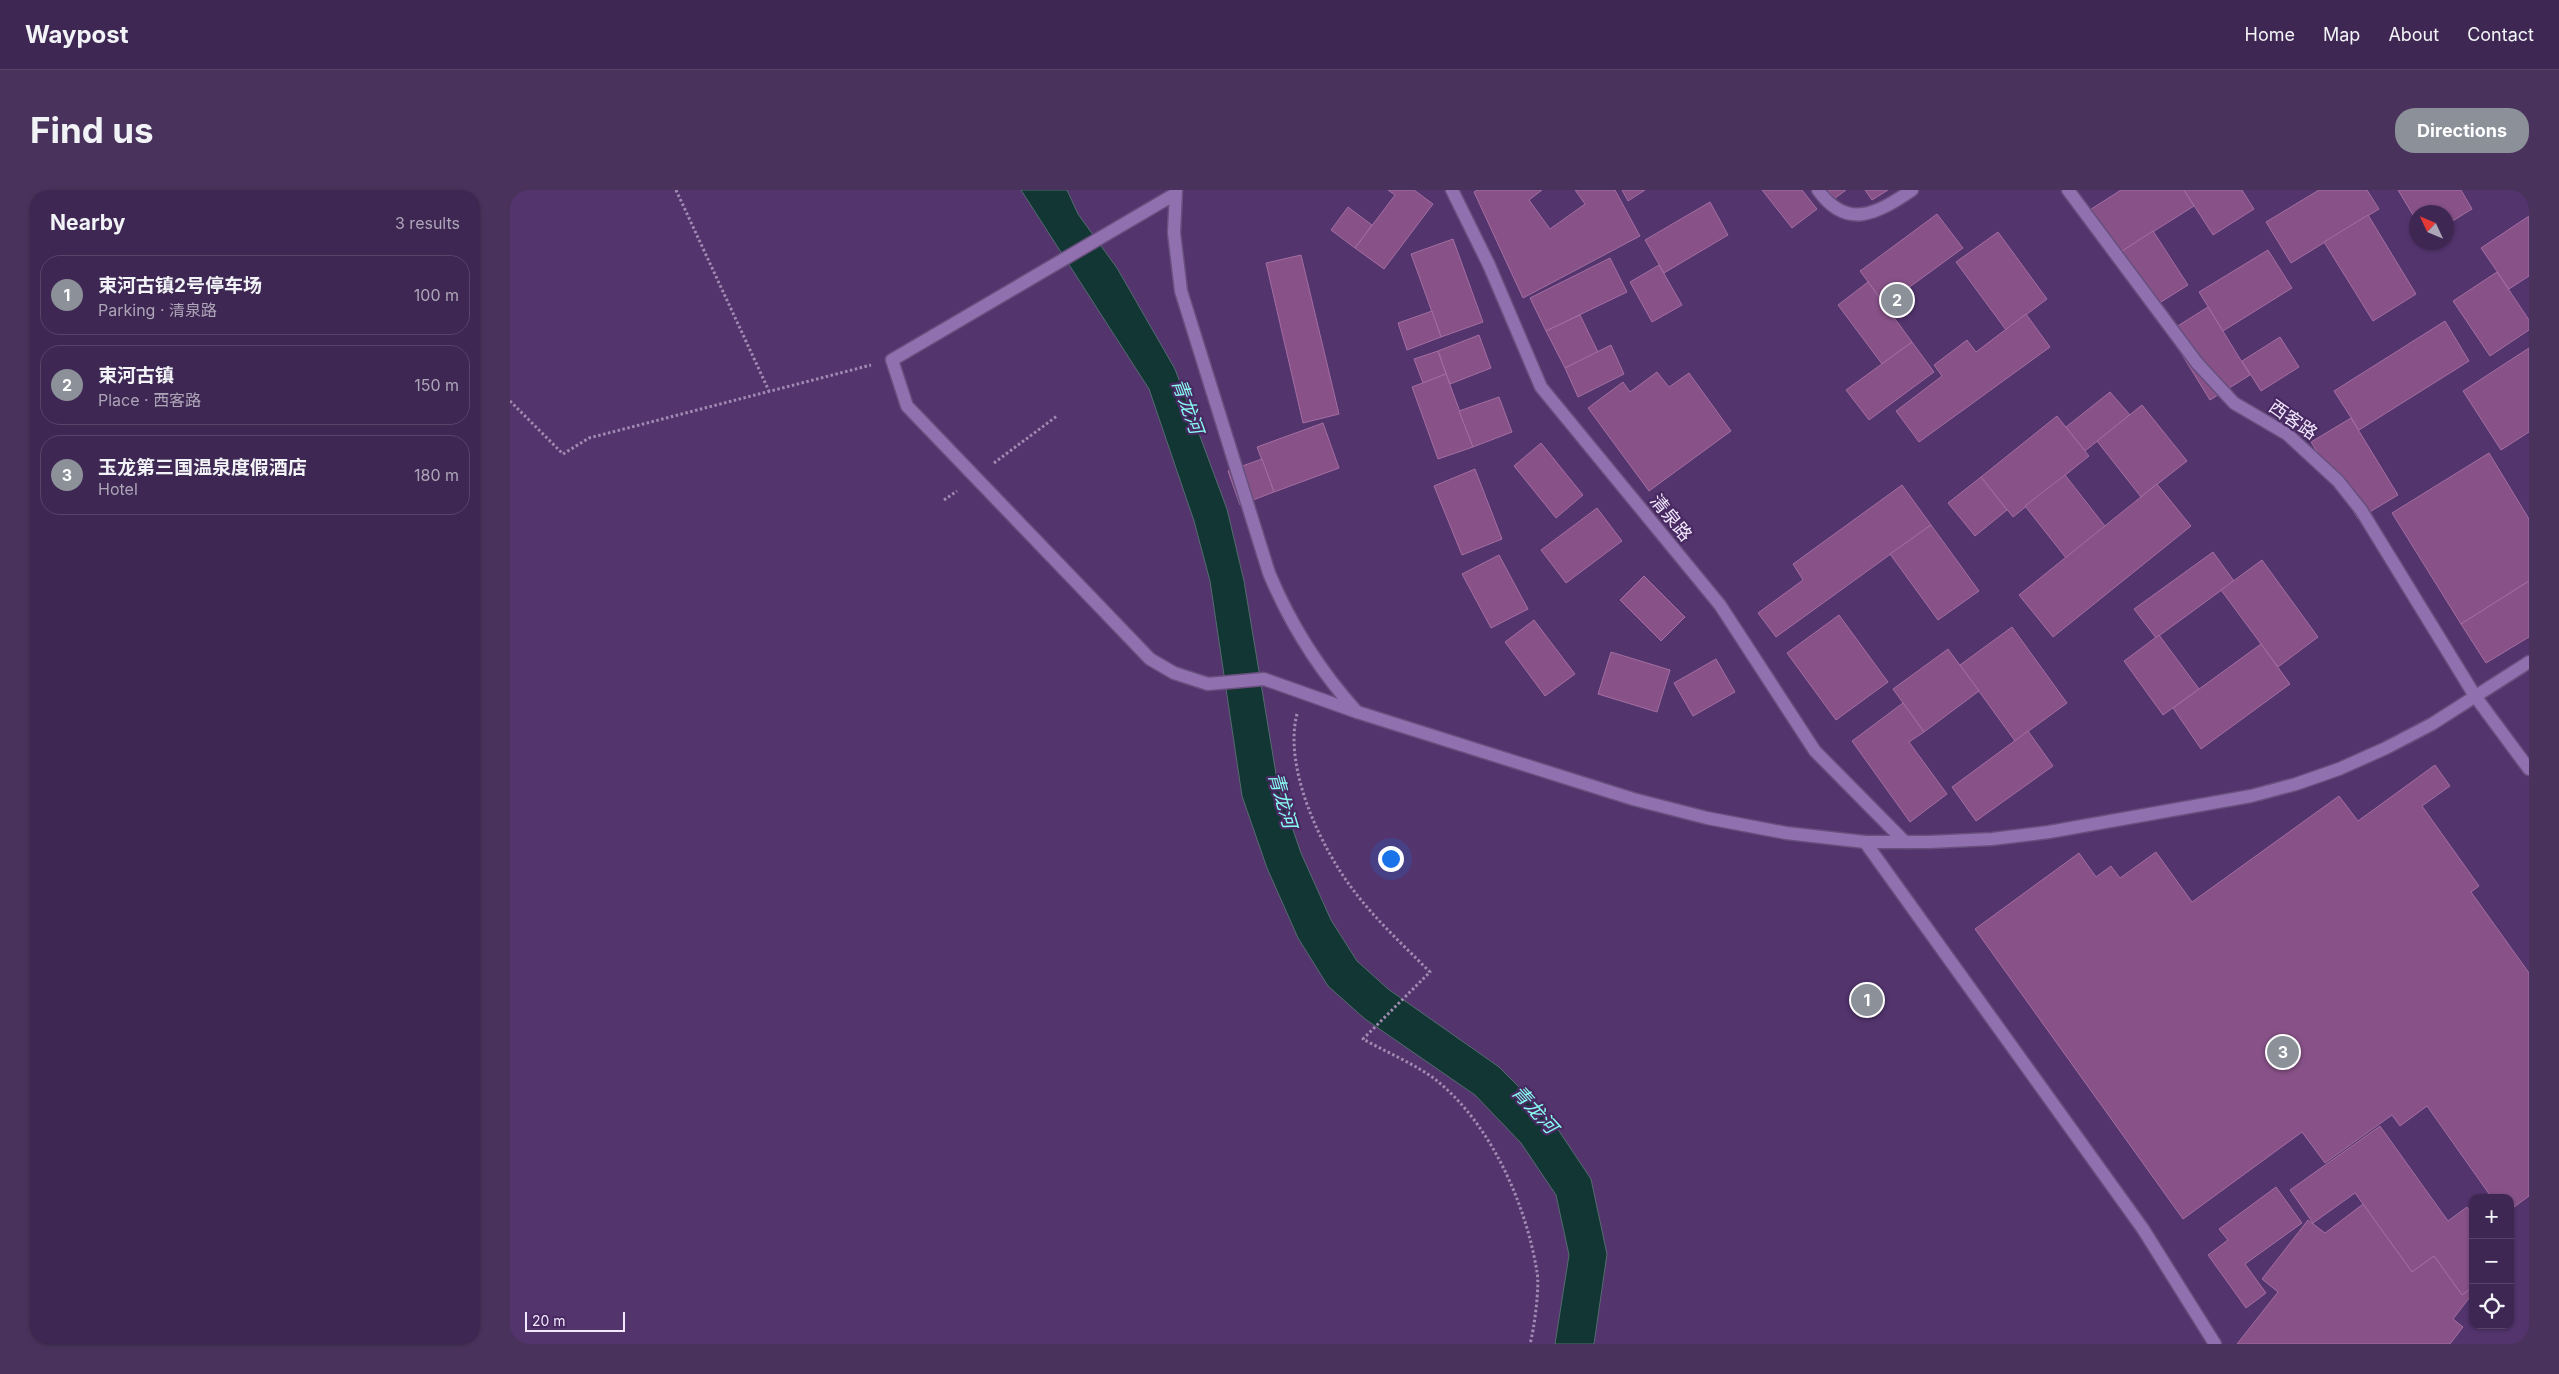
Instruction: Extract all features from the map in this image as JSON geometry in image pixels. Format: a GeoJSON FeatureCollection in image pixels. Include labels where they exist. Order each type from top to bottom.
{"type":"FeatureCollection","features":[{"type":"Feature","properties":{"kind":"street","name":"清泉路"},"geometry":{"type":"LineString","coordinates":[[1452,190],[1488,265],[1541,387],[1720,605],[1815,751],[1905,842]]}},
{"type":"Feature","properties":{"kind":"street"},"geometry":{"type":"LineString","coordinates":[[1818,190],[1825,200],[1835,208],[1858,215],[1885,208],[1912,190]]}},
{"type":"Feature","properties":{"kind":"street","name":"西客路"},"geometry":{"type":"LineString","coordinates":[[2068,190],[2197,363],[2234,403],[2287,434],[2338,481],[2361,510],[2475,696],[2529,769]]}},
{"type":"Feature","properties":{"kind":"street"},"geometry":{"type":"LineString","coordinates":[[1176,192],[892,360],[907,406],[1150,659],[1174,673],[1208,684],[1264,679],[1357,712],[1642,802],[1708,818],[1766,829],[1865,842],[1905,842],[1992,839],[2049,832],[2251,796],[2338,769],[2386,748],[2432,724],[2529,662]]}},
{"type":"Feature","properties":{"kind":"street"},"geometry":{"type":"LineString","coordinates":[[1176,192],[1174,233],[1181,291],[1269,574],[1286,614],[1308,652],[1331,683],[1357,712]]}},
{"type":"Feature","properties":{"kind":"street"},"geometry":{"type":"LineString","coordinates":[[1865,842],[2143,1229],[2215,1344]]}},
{"type":"Feature","properties":{"kind":"path"},"geometry":{"type":"LineString","coordinates":[[676,190],[769,391]]}},
{"type":"Feature","properties":{"kind":"path"},"geometry":{"type":"LineString","coordinates":[[510,402],[563,454],[589,438],[892,360]]}},
{"type":"Feature","properties":{"kind":"path"},"geometry":{"type":"LineString","coordinates":[[944,500],[1058,416]]}},
{"type":"Feature","properties":{"kind":"path"},"geometry":{"type":"LineString","coordinates":[[1302,693],[1292,731],[1294,762],[1309,806],[1327,848],[1354,890],[1430,972],[1363,1039],[1436,1080],[1470,1116],[1502,1161],[1522,1212],[1538,1274],[1530,1344]]}},
{"type":"Feature","properties":{"kind":"water","name":"青龙河"},"geometry":{"type":"Polygon","coordinates":[[[1021,190],[1067,190],[1078,214],[1117,268],[1175,369],[1227,509],[1244,581],[1278,786],[1301,853],[1331,920],[1357,961],[1388,989],[1499,1067],[1551,1119],[1591,1179],[1607,1254],[1594,1344],[1555,1344],[1569,1255],[1556,1195],[1521,1143],[1475,1095],[1365,1019],[1328,986],[1298,938],[1267,868],[1242,796],[1210,581],[1194,521],[1149,389],[1021,190]]]}},
{"type":"Feature","properties":{"kind":"building"},"geometry":{"type":"Polygon","coordinates":[[[1388,190],[1414,190],[1433,204],[1384,269],[1355,248],[1395,195],[1388,190]]]}},
{"type":"Feature","properties":{"kind":"building"},"geometry":{"type":"Polygon","coordinates":[[[1477,190],[1542,190],[1529,200],[1550,229],[1585,204],[1575,190],[1615,190],[1640,236],[1523,298],[1474,192],[1477,190]]]}},
{"type":"Feature","properties":{"kind":"building"},"geometry":{"type":"Polygon","coordinates":[[[1622,190],[1645,190],[1628,201],[1622,190]]]}},
{"type":"Feature","properties":{"kind":"building"},"geometry":{"type":"Polygon","coordinates":[[[1762,190],[1802,190],[1817,209],[1792,228],[1762,190]]]}},
{"type":"Feature","properties":{"kind":"building"},"geometry":{"type":"Polygon","coordinates":[[[1828,190],[1846,190],[1834,199],[1828,190]]]}},
{"type":"Feature","properties":{"kind":"building"},"geometry":{"type":"Polygon","coordinates":[[[1865,190],[1888,190],[1872,200],[1865,190]]]}},
{"type":"Feature","properties":{"kind":"building"},"geometry":{"type":"Polygon","coordinates":[[[2121,190],[2184,190],[2194,206],[2113,257],[2085,213],[2121,190]]]}},
{"type":"Feature","properties":{"kind":"building"},"geometry":{"type":"Polygon","coordinates":[[[2184,190],[2242,190],[2254,209],[2213,235],[2184,190]]]}},
{"type":"Feature","properties":{"kind":"building"},"geometry":{"type":"Polygon","coordinates":[[[2319,190],[2367,190],[2379,209],[2291,263],[2266,222],[2319,190]]]}},
{"type":"Feature","properties":{"kind":"building"},"geometry":{"type":"Polygon","coordinates":[[[2398,190],[2461,190],[2472,209],[2454,220],[2454,205],[2409,205],[2409,208],[2398,190]]]}},
{"type":"Feature","properties":{"kind":"building"},"geometry":{"type":"Polygon","coordinates":[[[1710,202],[1728,235],[1664,273],[1645,240],[1710,202]]]}},
{"type":"Feature","properties":{"kind":"building"},"geometry":{"type":"Polygon","coordinates":[[[1348,207],[1372,225],[1355,248],[1331,230],[1348,207]]]}},
{"type":"Feature","properties":{"kind":"building"},"geometry":{"type":"Polygon","coordinates":[[[1937,214],[1963,248],[1885,305],[1860,271],[1937,214]]]}},
{"type":"Feature","properties":{"kind":"building"},"geometry":{"type":"Polygon","coordinates":[[[2368,215],[2416,294],[2373,321],[2324,242],[2368,215]]]}},
{"type":"Feature","properties":{"kind":"building"},"geometry":{"type":"Polygon","coordinates":[[[2529,216],[2529,276],[2509,289],[2481,248],[2529,216]]]}},
{"type":"Feature","properties":{"kind":"building"},"geometry":{"type":"Polygon","coordinates":[[[2153,231],[2188,285],[2153,307],[2119,253],[2153,231]]]}},
{"type":"Feature","properties":{"kind":"building"},"geometry":{"type":"Polygon","coordinates":[[[1998,232],[2047,299],[2006,330],[1956,262],[1998,232]]]}},
{"type":"Feature","properties":{"kind":"building"},"geometry":{"type":"Polygon","coordinates":[[[1453,239],[1483,322],[1441,337],[1411,254],[1453,239]]]}},
{"type":"Feature","properties":{"kind":"building"},"geometry":{"type":"Polygon","coordinates":[[[2268,250],[2292,288],[2223,331],[2199,292],[2268,250]]]}},
{"type":"Feature","properties":{"kind":"building"},"geometry":{"type":"Polygon","coordinates":[[[1301,255],[1339,414],[1303,423],[1266,263],[1301,255]]]}},
{"type":"Feature","properties":{"kind":"building"},"geometry":{"type":"Polygon","coordinates":[[[1610,258],[1627,292],[1546,331],[1530,298],[1610,258]]]}},
{"type":"Feature","properties":{"kind":"building"},"geometry":{"type":"Polygon","coordinates":[[[1659,265],[1682,305],[1652,322],[1630,282],[1659,265]]]}},
{"type":"Feature","properties":{"kind":"building"},"geometry":{"type":"Polygon","coordinates":[[[2497,272],[2529,320],[2529,330],[2490,356],[2453,301],[2497,272]]]}},
{"type":"Feature","properties":{"kind":"building"},"geometry":{"type":"Polygon","coordinates":[[[1868,282],[1912,342],[1882,364],[1838,305],[1868,282]]]}},
{"type":"Feature","properties":{"kind":"building"},"geometry":{"type":"Polygon","coordinates":[[[2208,307],[2250,375],[2210,400],[2168,332],[2208,307]]]}},
{"type":"Feature","properties":{"kind":"building"},"geometry":{"type":"Polygon","coordinates":[[[1432,311],[1441,337],[1407,350],[1398,323],[1432,311]]]}},
{"type":"Feature","properties":{"kind":"building"},"geometry":{"type":"Polygon","coordinates":[[[2026,314],[2050,347],[1919,442],[1896,411],[1942,376],[1934,365],[1967,340],[1976,352],[2026,314]]]}},
{"type":"Feature","properties":{"kind":"building"},"geometry":{"type":"Polygon","coordinates":[[[1580,315],[1598,352],[1565,368],[1546,331],[1580,315]]]}},
{"type":"Feature","properties":{"kind":"building"},"geometry":{"type":"Polygon","coordinates":[[[2445,321],[2469,361],[2359,430],[2334,391],[2445,321]]]}},
{"type":"Feature","properties":{"kind":"building"},"geometry":{"type":"Polygon","coordinates":[[[1479,335],[1491,368],[1450,384],[1438,351],[1479,335]]]}},
{"type":"Feature","properties":{"kind":"building"},"geometry":{"type":"Polygon","coordinates":[[[2280,337],[2299,367],[2261,391],[2242,361],[2280,337]]]}},
{"type":"Feature","properties":{"kind":"building"},"geometry":{"type":"Polygon","coordinates":[[[1912,342],[1934,372],[1869,420],[1846,390],[1912,342]]]}},
{"type":"Feature","properties":{"kind":"building"},"geometry":{"type":"Polygon","coordinates":[[[1611,345],[1624,374],[1578,397],[1565,368],[1611,345]]]}},
{"type":"Feature","properties":{"kind":"building"},"geometry":{"type":"Polygon","coordinates":[[[2529,348],[2529,432],[2501,450],[2463,391],[2529,348]]]}},
{"type":"Feature","properties":{"kind":"building"},"geometry":{"type":"Polygon","coordinates":[[[1438,351],[1446,374],[1423,383],[1414,359],[1438,351]]]}},
{"type":"Feature","properties":{"kind":"building"},"geometry":{"type":"Polygon","coordinates":[[[1657,372],[1669,387],[1689,373],[1731,431],[1649,491],[1588,408],[1623,382],[1630,392],[1657,372]]]}},
{"type":"Feature","properties":{"kind":"building"},"geometry":{"type":"Polygon","coordinates":[[[1446,374],[1473,447],[1438,459],[1412,387],[1446,374]]]}},
{"type":"Feature","properties":{"kind":"building"},"geometry":{"type":"Polygon","coordinates":[[[2110,392],[2130,415],[2085,451],[2066,427],[2110,392]]]}},
{"type":"Feature","properties":{"kind":"building"},"geometry":{"type":"Polygon","coordinates":[[[1499,397],[1512,432],[1473,447],[1459,411],[1499,397]]]}},
{"type":"Feature","properties":{"kind":"building"},"geometry":{"type":"Polygon","coordinates":[[[2142,405],[2187,461],[2141,497],[2097,441],[2142,405]]]}},
{"type":"Feature","properties":{"kind":"building"},"geometry":{"type":"Polygon","coordinates":[[[2057,416],[2089,456],[2013,517],[1981,477],[2057,416]]]}},
{"type":"Feature","properties":{"kind":"building"},"geometry":{"type":"Polygon","coordinates":[[[2351,418],[2398,495],[2358,519],[2311,442],[2351,418]]]}},
{"type":"Feature","properties":{"kind":"building"},"geometry":{"type":"Polygon","coordinates":[[[1323,423],[1339,468],[1274,492],[1257,447],[1323,423]]]}},
{"type":"Feature","properties":{"kind":"building"},"geometry":{"type":"Polygon","coordinates":[[[1541,443],[1583,495],[1556,518],[1514,466],[1541,443]]]}},
{"type":"Feature","properties":{"kind":"building"},"geometry":{"type":"Polygon","coordinates":[[[2489,453],[2529,519],[2529,581],[2461,624],[2392,513],[2489,453]]]}},
{"type":"Feature","properties":{"kind":"building"},"geometry":{"type":"Polygon","coordinates":[[[1262,459],[1274,492],[1240,505],[1228,471],[1262,459]]]}},
{"type":"Feature","properties":{"kind":"building"},"geometry":{"type":"Polygon","coordinates":[[[1475,469],[1502,539],[1462,555],[1434,486],[1475,469]]]}},
{"type":"Feature","properties":{"kind":"building"},"geometry":{"type":"Polygon","coordinates":[[[2065,475],[2105,526],[2066,558],[2025,506],[2065,475]]]}},
{"type":"Feature","properties":{"kind":"building"},"geometry":{"type":"Polygon","coordinates":[[[1981,477],[2007,510],[1975,536],[1948,503],[1981,477]]]}},
{"type":"Feature","properties":{"kind":"building"},"geometry":{"type":"Polygon","coordinates":[[[2157,484],[2191,526],[2053,637],[2019,595],[2157,484]]]}},
{"type":"Feature","properties":{"kind":"building"},"geometry":{"type":"Polygon","coordinates":[[[1902,485],[1931,525],[1776,637],[1758,613],[1803,580],[1793,564],[1902,485]]]}},
{"type":"Feature","properties":{"kind":"building"},"geometry":{"type":"Polygon","coordinates":[[[1597,508],[1622,541],[1566,583],[1541,550],[1597,508]]]}},
{"type":"Feature","properties":{"kind":"building"},"geometry":{"type":"Polygon","coordinates":[[[1931,525],[1979,591],[1938,620],[1890,554],[1931,525]]]}},
{"type":"Feature","properties":{"kind":"building"},"geometry":{"type":"Polygon","coordinates":[[[2213,552],[2234,581],[2156,638],[2134,609],[2213,552]]]}},
{"type":"Feature","properties":{"kind":"building"},"geometry":{"type":"Polygon","coordinates":[[[1499,555],[1528,609],[1491,628],[1462,574],[1499,555]]]}},
{"type":"Feature","properties":{"kind":"building"},"geometry":{"type":"Polygon","coordinates":[[[2262,560],[2318,637],[2278,667],[2221,590],[2262,560]]]}},
{"type":"Feature","properties":{"kind":"building"},"geometry":{"type":"Polygon","coordinates":[[[1644,576],[1685,617],[1661,641],[1620,600],[1644,576]]]}},
{"type":"Feature","properties":{"kind":"building"},"geometry":{"type":"Polygon","coordinates":[[[2529,581],[2529,637],[2486,663],[2461,624],[2529,581]]]}},
{"type":"Feature","properties":{"kind":"building"},"geometry":{"type":"Polygon","coordinates":[[[1839,615],[1888,682],[1836,720],[1787,653],[1839,615]]]}},
{"type":"Feature","properties":{"kind":"building"},"geometry":{"type":"Polygon","coordinates":[[[1534,620],[1575,674],[1545,696],[1505,642],[1534,620]]]}},
{"type":"Feature","properties":{"kind":"building"},"geometry":{"type":"Polygon","coordinates":[[[2012,627],[2067,703],[2015,741],[1960,665],[2012,627]]]}},
{"type":"Feature","properties":{"kind":"building"},"geometry":{"type":"Polygon","coordinates":[[[2159,635],[2199,689],[2163,715],[2124,661],[2159,635]]]}},
{"type":"Feature","properties":{"kind":"building"},"geometry":{"type":"Polygon","coordinates":[[[2261,644],[2290,684],[2201,749],[2173,708],[2261,644]]]}},
{"type":"Feature","properties":{"kind":"building"},"geometry":{"type":"Polygon","coordinates":[[[1948,649],[1979,691],[1924,732],[1893,689],[1948,649]]]}},
{"type":"Feature","properties":{"kind":"building"},"geometry":{"type":"Polygon","coordinates":[[[1611,652],[1670,670],[1657,712],[1598,694],[1611,652]]]}},
{"type":"Feature","properties":{"kind":"building"},"geometry":{"type":"Polygon","coordinates":[[[1716,659],[1735,692],[1693,716],[1674,683],[1716,659]]]}},
{"type":"Feature","properties":{"kind":"building"},"geometry":{"type":"Polygon","coordinates":[[[1903,703],[1924,732],[1909,742],[1947,794],[1910,822],[1852,741],[1903,703]]]}},
{"type":"Feature","properties":{"kind":"building"},"geometry":{"type":"Polygon","coordinates":[[[2028,731],[2053,766],[1976,821],[1952,787],[2028,731]]]}},
{"type":"Feature","properties":{"kind":"building"},"geometry":{"type":"Polygon","coordinates":[[[2435,765],[2450,786],[2422,806],[2479,886],[2471,892],[2529,973],[2529,1196],[2514,1207],[2514,1194],[2489,1194],[2427,1106],[2400,1126],[2392,1115],[2325,1163],[2302,1132],[2183,1219],[1975,929],[2079,853],[2096,877],[2111,866],[2120,878],[2156,852],[2192,902],[2339,796],[2358,821],[2435,765]]]}},
{"type":"Feature","properties":{"kind":"building"},"geometry":{"type":"Polygon","coordinates":[[[2380,1126],[2448,1221],[2467,1207],[2469,1210],[2469,1290],[2462,1295],[2434,1256],[2412,1272],[2355,1193],[2313,1223],[2290,1190],[2380,1126]]]}},
{"type":"Feature","properties":{"kind":"building"},"geometry":{"type":"Polygon","coordinates":[[[2276,1187],[2302,1223],[2245,1264],[2266,1293],[2246,1308],[2208,1255],[2228,1240],[2219,1229],[2276,1187]]]}},
{"type":"Feature","properties":{"kind":"building"},"geometry":{"type":"Polygon","coordinates":[[[2363,1204],[2412,1272],[2434,1256],[2462,1295],[2469,1290],[2469,1298],[2453,1319],[2463,1327],[2450,1344],[2237,1344],[2278,1292],[2262,1279],[2308,1220],[2325,1233],[2363,1204]]]}},
{"type":"Feature","properties":{"kind":"place","name":"束河古镇"},"geometry":{"type":"Point","coordinates":[1897,300]}},
{"type":"Feature","properties":{"kind":"place","name":"束河古镇2号停车场"},"geometry":{"type":"Point","coordinates":[1867,1000]}},
{"type":"Feature","properties":{"kind":"place","name":"玉龙第三国温泉度假酒店"},"geometry":{"type":"Point","coordinates":[2283,1052]}}]}
